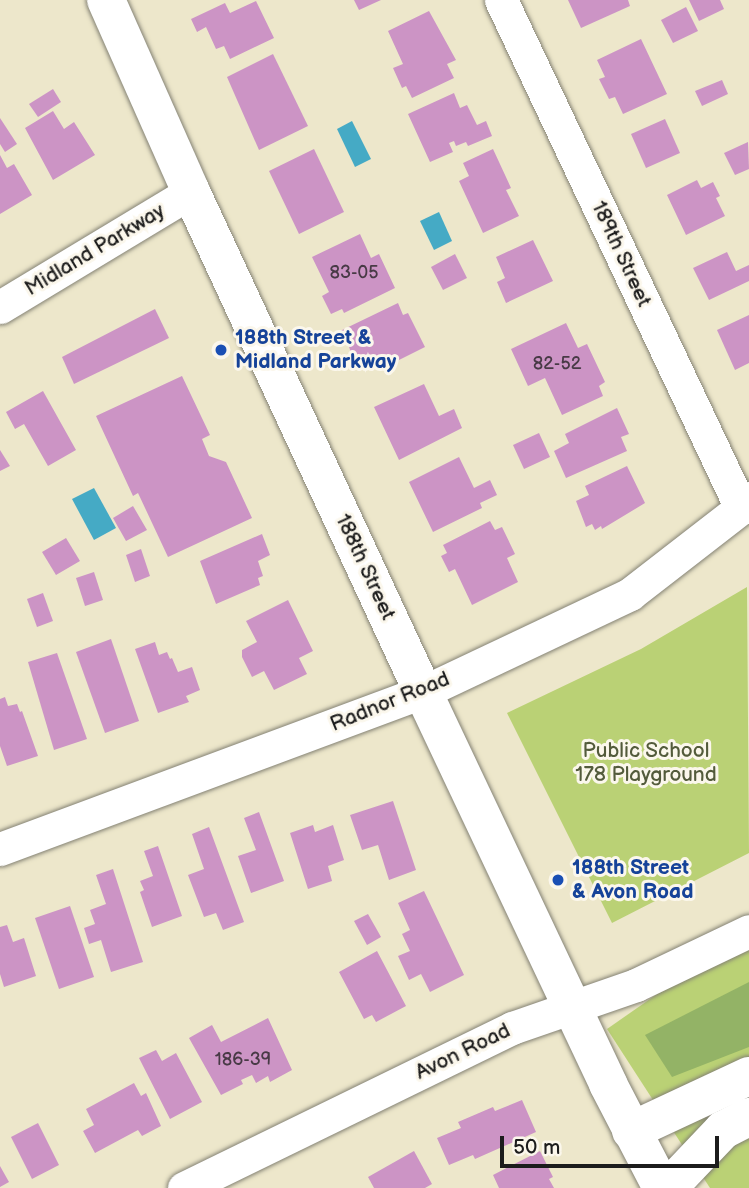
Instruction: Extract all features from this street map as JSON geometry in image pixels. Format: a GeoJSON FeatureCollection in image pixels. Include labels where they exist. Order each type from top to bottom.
{"type":"FeatureCollection","features":[{"type":"Feature","properties":{"kind":"main road","name":"188th Street"},"geometry":{"type":"LineString","coordinates":[[106,0],[191,192],[423,692],[572,1007],[662,1188]]}},
{"type":"Feature","properties":{"kind":"main road"},"geometry":{"type":"LineString","coordinates":[[632,1131],[749,1076]]}},
{"type":"Feature","properties":{"kind":"main road"},"geometry":{"type":"LineString","coordinates":[[668,1188],[723,1130],[749,1117]]}},
{"type":"Feature","properties":{"kind":"street","name":"189th Street"},"geometry":{"type":"LineString","coordinates":[[501,0],[745,503]]}},
{"type":"Feature","properties":{"kind":"street","name":"Midland Parkway"},"geometry":{"type":"LineString","coordinates":[[0,307],[191,192]]}},
{"type":"Feature","properties":{"kind":"street","name":"Radnor Road"},"geometry":{"type":"LineString","coordinates":[[0,849],[423,692],[630,594],[745,503]]}},
{"type":"Feature","properties":{"kind":"street","name":"Avon Road"},"geometry":{"type":"LineString","coordinates":[[184,1188],[512,1028],[636,985],[749,931]]}},
{"type":"Feature","properties":{"kind":"green space","name":"Public School 178 Playground"},"geometry":{"type":"Polygon","coordinates":[[[747,587],[749,853],[612,923],[507,713],[641,649],[747,587]]]}},
{"type":"Feature","properties":{"kind":"green space"},"geometry":{"type":"Polygon","coordinates":[[[749,930],[749,1188],[710,1188],[607,1029],[749,930]]]}},
{"type":"Feature","properties":{"kind":"green space"},"geometry":{"type":"Polygon","coordinates":[[[749,982],[749,1047],[672,1077],[645,1035],[749,982]]]}},
{"type":"Feature","properties":{"kind":"water"},"geometry":{"type":"Polygon","coordinates":[[[352,121],[371,159],[355,167],[337,129],[352,121]]]}},
{"type":"Feature","properties":{"kind":"water"},"geometry":{"type":"Polygon","coordinates":[[[439,212],[452,241],[434,250],[420,221],[439,212]]]}},
{"type":"Feature","properties":{"kind":"water"},"geometry":{"type":"Polygon","coordinates":[[[94,488],[116,528],[94,540],[72,499],[94,488]]]}},
{"type":"Feature","properties":{"kind":"building"},"geometry":{"type":"Polygon","coordinates":[[[354,0],[381,0],[359,10],[354,0]]]}},
{"type":"Feature","properties":{"kind":"building"},"geometry":{"type":"Polygon","coordinates":[[[568,0],[628,0],[630,6],[581,28],[568,0]]]}},
{"type":"Feature","properties":{"kind":"building"},"geometry":{"type":"Polygon","coordinates":[[[689,0],[720,0],[724,9],[699,21],[689,0]]]}},
{"type":"Feature","properties":{"kind":"building"},"geometry":{"type":"Polygon","coordinates":[[[256,1],[274,38],[230,59],[224,46],[216,49],[206,27],[197,32],[191,19],[225,3],[230,13],[256,1]]]}},
{"type":"Feature","properties":{"kind":"building"},"geometry":{"type":"Polygon","coordinates":[[[686,7],[698,31],[673,43],[661,20],[686,7]]]}},
{"type":"Feature","properties":{"kind":"building"},"geometry":{"type":"Polygon","coordinates":[[[429,11],[456,60],[447,64],[454,78],[412,98],[406,86],[402,88],[393,68],[403,64],[388,31],[429,11]]]}},
{"type":"Feature","properties":{"kind":"building"},"geometry":{"type":"Polygon","coordinates":[[[641,39],[667,94],[623,114],[615,97],[609,99],[599,79],[605,77],[597,60],[641,39]]]}},
{"type":"Feature","properties":{"kind":"building"},"geometry":{"type":"Polygon","coordinates":[[[273,54],[308,126],[259,150],[227,77],[273,54]]]}},
{"type":"Feature","properties":{"kind":"building"},"geometry":{"type":"Polygon","coordinates":[[[722,80],[728,94],[702,106],[695,91],[722,80]]]}},
{"type":"Feature","properties":{"kind":"building"},"geometry":{"type":"Polygon","coordinates":[[[53,89],[61,102],[38,117],[29,104],[53,89]]]}},
{"type":"Feature","properties":{"kind":"building"},"geometry":{"type":"Polygon","coordinates":[[[454,93],[460,108],[467,105],[477,125],[486,121],[492,136],[468,146],[466,142],[456,146],[454,141],[449,143],[453,152],[430,162],[408,114],[454,93]]]}},
{"type":"Feature","properties":{"kind":"building"},"geometry":{"type":"Polygon","coordinates":[[[53,111],[64,129],[74,122],[95,155],[53,180],[25,128],[53,111]]]}},
{"type":"Feature","properties":{"kind":"building"},"geometry":{"type":"Polygon","coordinates":[[[0,118],[17,144],[5,152],[0,144],[0,118]]]}},
{"type":"Feature","properties":{"kind":"building"},"geometry":{"type":"Polygon","coordinates":[[[665,119],[680,153],[646,168],[631,134],[665,119]]]}},
{"type":"Feature","properties":{"kind":"building"},"geometry":{"type":"Polygon","coordinates":[[[748,142],[749,169],[735,175],[724,153],[748,142]]]}},
{"type":"Feature","properties":{"kind":"building"},"geometry":{"type":"Polygon","coordinates":[[[314,149],[344,212],[299,234],[269,171],[314,149]]]}},
{"type":"Feature","properties":{"kind":"building"},"geometry":{"type":"Polygon","coordinates":[[[493,149],[511,188],[506,190],[519,216],[483,233],[459,181],[469,176],[463,163],[493,149]]]}},
{"type":"Feature","properties":{"kind":"building"},"geometry":{"type":"Polygon","coordinates":[[[0,155],[7,168],[14,164],[32,195],[0,214],[0,155]]]}},
{"type":"Feature","properties":{"kind":"building"},"geometry":{"type":"Polygon","coordinates":[[[697,180],[701,188],[713,182],[720,196],[716,198],[725,216],[686,235],[667,195],[697,180]]]}},
{"type":"Feature","properties":{"kind":"building"},"geometry":{"type":"Polygon","coordinates":[[[360,234],[371,258],[379,254],[395,288],[344,313],[342,309],[331,314],[322,296],[329,292],[312,257],[360,234]]]}},
{"type":"Feature","properties":{"kind":"building"},"geometry":{"type":"Polygon","coordinates":[[[533,240],[553,281],[506,303],[497,282],[505,278],[496,257],[533,240]]]}},
{"type":"Feature","properties":{"kind":"building"},"geometry":{"type":"Polygon","coordinates":[[[727,252],[736,271],[749,265],[749,281],[709,300],[693,268],[727,252]]]}},
{"type":"Feature","properties":{"kind":"building"},"geometry":{"type":"Polygon","coordinates":[[[455,254],[467,278],[443,290],[431,267],[455,254]]]}},
{"type":"Feature","properties":{"kind":"building"},"geometry":{"type":"Polygon","coordinates":[[[398,303],[403,315],[408,313],[425,347],[387,366],[384,360],[362,370],[358,361],[354,363],[347,340],[343,342],[338,332],[398,303]]]}},
{"type":"Feature","properties":{"kind":"building"},"geometry":{"type":"Polygon","coordinates":[[[155,309],[169,338],[74,384],[62,357],[155,309]]]}},
{"type":"Feature","properties":{"kind":"building"},"geometry":{"type":"Polygon","coordinates":[[[749,315],[749,363],[735,370],[717,330],[749,315]]]}},
{"type":"Feature","properties":{"kind":"building"},"geometry":{"type":"Polygon","coordinates":[[[566,323],[578,348],[587,344],[605,382],[599,386],[603,396],[562,415],[545,378],[528,386],[511,349],[566,323]]]}},
{"type":"Feature","properties":{"kind":"building"},"geometry":{"type":"Polygon","coordinates":[[[182,376],[210,435],[202,439],[209,456],[226,462],[252,518],[168,557],[138,493],[133,496],[96,416],[182,376]]]}},
{"type":"Feature","properties":{"kind":"building"},"geometry":{"type":"Polygon","coordinates":[[[424,384],[439,416],[454,409],[462,428],[399,460],[374,407],[424,384]]]}},
{"type":"Feature","properties":{"kind":"building"},"geometry":{"type":"Polygon","coordinates":[[[43,391],[76,450],[48,466],[24,424],[15,429],[6,412],[43,391]]]}},
{"type":"Feature","properties":{"kind":"building"},"geometry":{"type":"Polygon","coordinates":[[[617,408],[629,434],[621,437],[627,451],[566,478],[554,451],[569,443],[565,434],[617,408]]]}},
{"type":"Feature","properties":{"kind":"building"},"geometry":{"type":"Polygon","coordinates":[[[539,433],[550,457],[524,469],[513,445],[539,433]]]}},
{"type":"Feature","properties":{"kind":"building"},"geometry":{"type":"Polygon","coordinates":[[[0,450],[10,466],[0,471],[0,450]]]}},
{"type":"Feature","properties":{"kind":"building"},"geometry":{"type":"Polygon","coordinates":[[[459,457],[474,488],[490,480],[497,495],[480,503],[482,508],[433,532],[409,482],[459,457]]]}},
{"type":"Feature","properties":{"kind":"building"},"geometry":{"type":"Polygon","coordinates":[[[627,466],[645,503],[602,529],[601,526],[595,530],[592,524],[586,527],[576,501],[589,495],[585,486],[627,466]]]}},
{"type":"Feature","properties":{"kind":"building"},"geometry":{"type":"Polygon","coordinates":[[[133,506],[147,530],[126,541],[113,518],[133,506]]]}},
{"type":"Feature","properties":{"kind":"building"},"geometry":{"type":"Polygon","coordinates":[[[490,521],[495,530],[502,527],[515,554],[507,558],[518,582],[472,605],[455,569],[449,572],[441,556],[447,553],[443,545],[490,521]]]}},
{"type":"Feature","properties":{"kind":"building"},"geometry":{"type":"Polygon","coordinates":[[[262,534],[270,555],[258,561],[263,576],[258,578],[260,585],[216,604],[200,561],[262,534]]]}},
{"type":"Feature","properties":{"kind":"building"},"geometry":{"type":"Polygon","coordinates":[[[66,538],[80,561],[56,575],[42,552],[66,538]]]}},
{"type":"Feature","properties":{"kind":"building"},"geometry":{"type":"Polygon","coordinates":[[[141,549],[150,576],[135,582],[126,555],[141,549]]]}},
{"type":"Feature","properties":{"kind":"building"},"geometry":{"type":"Polygon","coordinates":[[[94,572],[103,600],[85,606],[76,578],[94,572]]]}},
{"type":"Feature","properties":{"kind":"building"},"geometry":{"type":"Polygon","coordinates":[[[43,593],[53,621],[37,627],[27,599],[43,593]]]}},
{"type":"Feature","properties":{"kind":"building"},"geometry":{"type":"Polygon","coordinates":[[[288,600],[313,651],[299,658],[307,674],[274,690],[264,671],[252,677],[242,657],[242,650],[257,642],[246,621],[288,600]]]}},
{"type":"Feature","properties":{"kind":"building"},"geometry":{"type":"Polygon","coordinates":[[[111,639],[139,721],[105,733],[76,652],[111,639]]]}},
{"type":"Feature","properties":{"kind":"building"},"geometry":{"type":"Polygon","coordinates":[[[155,642],[159,655],[167,652],[178,672],[192,667],[200,690],[186,696],[189,702],[158,713],[135,649],[155,642]]]}},
{"type":"Feature","properties":{"kind":"building"},"geometry":{"type":"Polygon","coordinates":[[[57,653],[87,739],[54,750],[28,662],[57,653]]]}},
{"type":"Feature","properties":{"kind":"building"},"geometry":{"type":"Polygon","coordinates":[[[5,697],[8,706],[17,704],[20,712],[22,711],[38,756],[7,766],[0,746],[0,699],[5,697]]]}},
{"type":"Feature","properties":{"kind":"building"},"geometry":{"type":"Polygon","coordinates":[[[393,801],[416,870],[389,880],[378,845],[362,850],[350,815],[393,801]]]}},
{"type":"Feature","properties":{"kind":"building"},"geometry":{"type":"Polygon","coordinates":[[[259,812],[284,881],[251,893],[238,856],[256,850],[244,818],[259,812]]]}},
{"type":"Feature","properties":{"kind":"building"},"geometry":{"type":"Polygon","coordinates":[[[313,825],[315,832],[333,825],[344,860],[328,866],[332,881],[308,889],[290,833],[313,825]]]}},
{"type":"Feature","properties":{"kind":"building"},"geometry":{"type":"Polygon","coordinates":[[[209,827],[244,922],[223,930],[216,913],[204,917],[188,875],[204,869],[192,834],[209,827]]]}},
{"type":"Feature","properties":{"kind":"building"},"geometry":{"type":"Polygon","coordinates":[[[158,846],[182,916],[152,927],[140,892],[144,890],[140,881],[153,876],[144,851],[158,846]]]}},
{"type":"Feature","properties":{"kind":"building"},"geometry":{"type":"Polygon","coordinates":[[[113,869],[143,962],[111,972],[101,940],[89,944],[84,928],[95,924],[90,910],[106,904],[96,875],[113,869]]]}},
{"type":"Feature","properties":{"kind":"building"},"geometry":{"type":"Polygon","coordinates":[[[424,891],[464,975],[430,992],[421,974],[409,980],[398,956],[410,951],[402,934],[410,930],[398,903],[424,891]]]}},
{"type":"Feature","properties":{"kind":"building"},"geometry":{"type":"Polygon","coordinates":[[[70,906],[94,977],[59,989],[35,918],[70,906]]]}},
{"type":"Feature","properties":{"kind":"building"},"geometry":{"type":"Polygon","coordinates":[[[368,914],[381,937],[367,945],[354,921],[368,914]]]}},
{"type":"Feature","properties":{"kind":"building"},"geometry":{"type":"Polygon","coordinates":[[[7,925],[13,942],[24,938],[36,976],[4,987],[0,974],[0,927],[7,925]]]}},
{"type":"Feature","properties":{"kind":"building"},"geometry":{"type":"Polygon","coordinates":[[[377,951],[406,1006],[376,1022],[372,1015],[364,1019],[339,972],[377,951]]]}},
{"type":"Feature","properties":{"kind":"building"},"geometry":{"type":"Polygon","coordinates":[[[268,1018],[292,1070],[270,1082],[268,1076],[256,1083],[252,1075],[241,1080],[243,1084],[221,1095],[189,1038],[212,1025],[221,1042],[268,1018]]]}},
{"type":"Feature","properties":{"kind":"building"},"geometry":{"type":"Polygon","coordinates":[[[156,1050],[162,1061],[176,1053],[202,1102],[170,1119],[139,1058],[156,1050]]]}},
{"type":"Feature","properties":{"kind":"building"},"geometry":{"type":"Polygon","coordinates":[[[134,1083],[141,1096],[146,1093],[161,1126],[142,1136],[138,1130],[95,1153],[83,1131],[94,1125],[86,1109],[134,1083]]]}},
{"type":"Feature","properties":{"kind":"building"},"geometry":{"type":"Polygon","coordinates":[[[522,1100],[536,1132],[475,1159],[473,1155],[449,1165],[437,1138],[461,1128],[458,1122],[493,1107],[495,1111],[522,1100]]]}},
{"type":"Feature","properties":{"kind":"building"},"geometry":{"type":"Polygon","coordinates":[[[38,1123],[59,1165],[32,1179],[11,1137],[38,1123]]]}},
{"type":"Feature","properties":{"kind":"building"},"geometry":{"type":"Polygon","coordinates":[[[414,1151],[432,1184],[425,1188],[374,1188],[368,1177],[414,1151]]]}},
{"type":"Feature","properties":{"kind":"building"},"geometry":{"type":"Polygon","coordinates":[[[540,1151],[553,1177],[549,1179],[554,1188],[499,1188],[493,1175],[540,1151]]]}},
{"type":"Feature","properties":{"kind":"building"},"geometry":{"type":"Polygon","coordinates":[[[0,1166],[9,1182],[0,1187],[0,1166]]]}},
{"type":"Feature","properties":{"kind":"place","name":"188th Street & Midland Parkway"},"geometry":{"type":"Point","coordinates":[221,350]}},
{"type":"Feature","properties":{"kind":"place","name":"188th Street & Avon Road"},"geometry":{"type":"Point","coordinates":[558,880]}}]}
